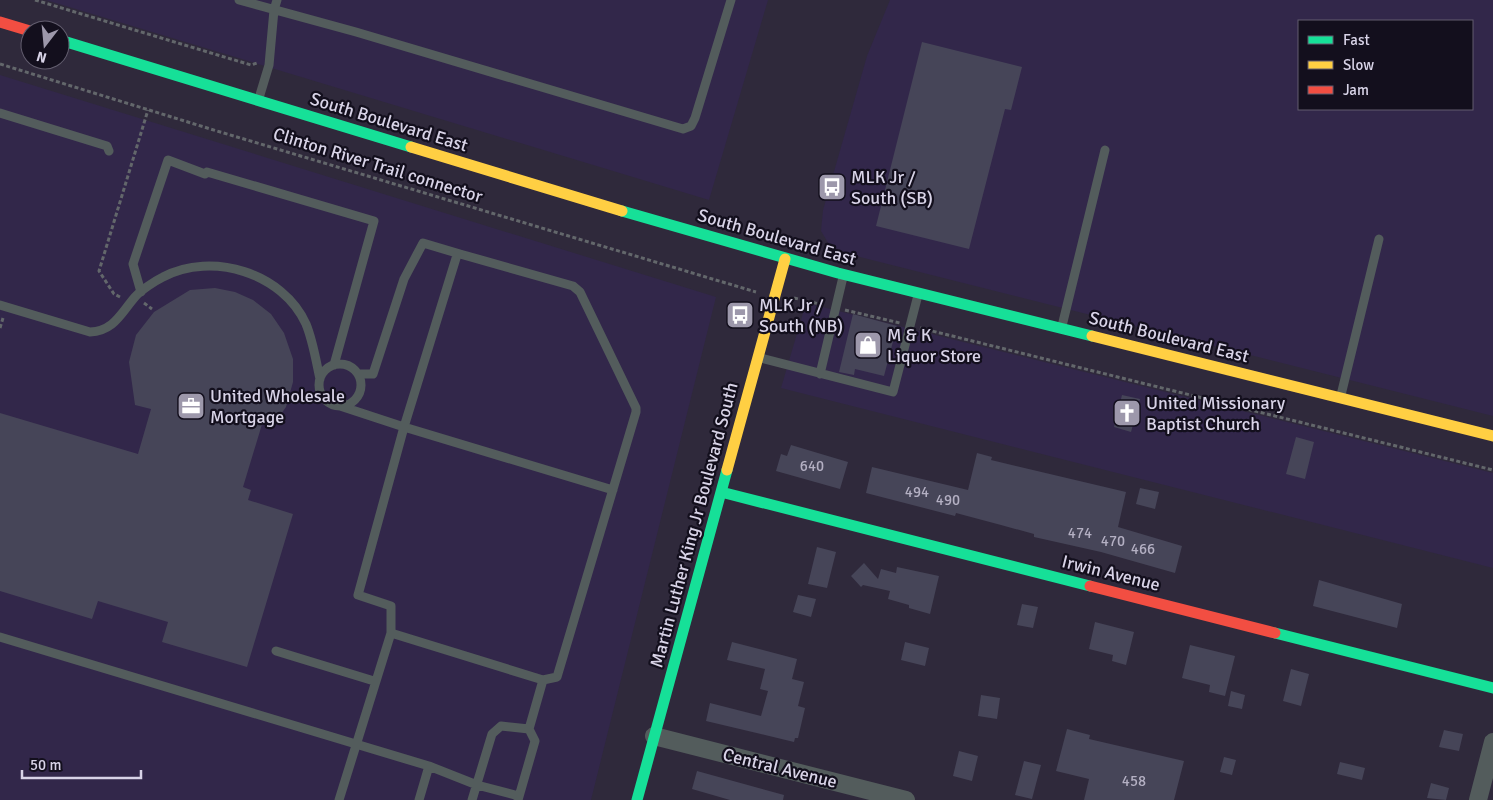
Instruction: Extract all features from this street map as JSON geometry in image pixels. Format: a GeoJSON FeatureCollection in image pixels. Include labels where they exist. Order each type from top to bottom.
{"type":"FeatureCollection","features":[{"type":"Feature","properties":{"kind":"street"},"geometry":{"type":"LineString","coordinates":[[0,22],[20,28]]}},
{"type":"Feature","properties":{"kind":"street","name":"South Boulevard East"},"geometry":{"type":"LineString","coordinates":[[70,43],[785,259],[1493,436]]}},
{"type":"Feature","properties":{"kind":"street","name":"Martin Luther King Jr Boulevard South"},"geometry":{"type":"LineString","coordinates":[[637,800],[785,259]]}},
{"type":"Feature","properties":{"kind":"street","name":"Irwin Avenue"},"geometry":{"type":"LineString","coordinates":[[721,492],[1493,688]]}},
{"type":"Feature","properties":{"kind":"street","name":"Central Avenue"},"geometry":{"type":"LineString","coordinates":[[654,736],[906,800]]}},
{"type":"Feature","properties":{"kind":"street"},"geometry":{"type":"LineString","coordinates":[[1478,800],[1493,742]]}},
{"type":"Feature","properties":{"kind":"lane"},"geometry":{"type":"LineString","coordinates":[[239,0],[356,32],[683,129],[691,126],[695,118],[731,0]]}},
{"type":"Feature","properties":{"kind":"lane"},"geometry":{"type":"LineString","coordinates":[[258,100],[269,65],[274,10],[277,0]]}},
{"type":"Feature","properties":{"kind":"lane"},"geometry":{"type":"LineString","coordinates":[[0,113],[107,146],[109,150]]}},
{"type":"Feature","properties":{"kind":"lane"},"geometry":{"type":"LineString","coordinates":[[1061,329],[1105,150]]}},
{"type":"Feature","properties":{"kind":"lane"},"geometry":{"type":"LineString","coordinates":[[141,292],[133,264],[168,160],[205,174],[208,172],[374,221],[334,365]]}},
{"type":"Feature","properties":{"kind":"lane"},"geometry":{"type":"LineString","coordinates":[[1340,398],[1379,239]]}},
{"type":"Feature","properties":{"kind":"lane"},"geometry":{"type":"LineString","coordinates":[[358,374],[374,374],[404,279],[423,243],[573,286],[580,292],[636,408],[557,677],[543,680],[391,632]]}},
{"type":"Feature","properties":{"kind":"lane"},"geometry":{"type":"LineString","coordinates":[[339,800],[374,681],[391,632],[392,606],[360,597],[358,592],[404,427],[455,258],[460,254]]}},
{"type":"Feature","properties":{"kind":"lane"},"geometry":{"type":"LineString","coordinates":[[0,305],[90,332],[98,331],[116,323],[134,297],[163,277],[189,268],[212,266],[240,269],[267,282],[290,300],[306,324],[320,379],[320,386],[325,399],[337,405],[404,427],[613,490]]}},
{"type":"Feature","properties":{"kind":"lane"},"geometry":{"type":"LineString","coordinates":[[820,374],[844,275]]}},
{"type":"Feature","properties":{"kind":"lane"},"geometry":{"type":"LineString","coordinates":[[758,358],[894,392],[918,293]]}},
{"type":"Feature","properties":{"kind":"lane"},"geometry":{"type":"LineString","coordinates":[[320,379],[323,373],[334,365],[347,365],[358,374],[360,380],[359,393],[350,403],[337,405]]}},
{"type":"Feature","properties":{"kind":"lane"},"geometry":{"type":"LineString","coordinates":[[0,637],[429,766],[518,798],[535,741],[529,729],[543,680]]}},
{"type":"Feature","properties":{"kind":"lane"},"geometry":{"type":"LineString","coordinates":[[276,651],[374,681]]}},
{"type":"Feature","properties":{"kind":"lane"},"geometry":{"type":"LineString","coordinates":[[472,800],[492,734],[501,726],[529,729]]}},
{"type":"Feature","properties":{"kind":"lane"},"geometry":{"type":"LineString","coordinates":[[419,800],[429,766]]}},
{"type":"Feature","properties":{"kind":"path"},"geometry":{"type":"LineString","coordinates":[[35,0],[251,65],[257,62]]}},
{"type":"Feature","properties":{"kind":"path","name":"Clinton River Trail connector"},"geometry":{"type":"LineString","coordinates":[[0,64],[749,291]]}},
{"type":"Feature","properties":{"kind":"path"},"geometry":{"type":"LineString","coordinates":[[123,299],[114,294],[99,271],[148,110]]}},
{"type":"Feature","properties":{"kind":"path"},"geometry":{"type":"LineString","coordinates":[[802,300],[911,325],[1493,470]]}},
{"type":"Feature","properties":{"kind":"path"},"geometry":{"type":"LineString","coordinates":[[143,303],[152,309]]}},
{"type":"Feature","properties":{"kind":"path"},"geometry":{"type":"LineString","coordinates":[[0,328],[4,315]]}},
{"type":"Feature","properties":{"kind":"shaded area"},"geometry":{"type":"Polygon","coordinates":[[[46,0],[768,0],[709,200],[46,0]]]}},
{"type":"Feature","properties":{"kind":"shaded area"},"geometry":{"type":"Polygon","coordinates":[[[890,0],[1493,0],[1493,416],[852,255],[830,246],[821,231],[823,210],[867,56],[890,0]]]}},
{"type":"Feature","properties":{"kind":"shaded area","name":"United Wholesale Mortgage"},"geometry":{"type":"Polygon","coordinates":[[[0,75],[716,297],[591,800],[0,800],[0,75]]]}},
{"type":"Feature","properties":{"kind":"shaded area"},"geometry":{"type":"Polygon","coordinates":[[[806,303],[1493,473],[1493,568],[781,388],[806,303]]]}},
{"type":"Feature","properties":{"kind":"building"},"geometry":{"type":"Polygon","coordinates":[[[922,42],[1022,67],[1011,110],[1005,109],[969,249],[876,226],[922,42]]]}},
{"type":"Feature","properties":{"kind":"building"},"geometry":{"type":"Polygon","coordinates":[[[215,288],[235,292],[253,300],[271,314],[284,333],[293,359],[293,382],[286,407],[274,424],[263,421],[243,487],[251,490],[248,500],[293,514],[247,667],[162,642],[168,622],[98,601],[92,619],[0,591],[0,413],[138,454],[151,409],[135,405],[129,362],[136,335],[154,312],[190,290],[215,288]]]}},
{"type":"Feature","properties":{"kind":"building","name":"M & K Liquor Store"},"geometry":{"type":"Polygon","coordinates":[[[853,314],[897,326],[884,376],[855,369],[854,375],[839,372],[853,314]]]}},
{"type":"Feature","properties":{"kind":"building","name":"United Missionary Baptist Church"},"geometry":{"type":"Polygon","coordinates":[[[1122,395],[1140,399],[1131,432],[1114,427],[1122,395]]]}},
{"type":"Feature","properties":{"kind":"building"},"geometry":{"type":"Polygon","coordinates":[[[1296,437],[1314,442],[1305,479],[1286,474],[1296,437]]]}},
{"type":"Feature","properties":{"kind":"building"},"geometry":{"type":"Polygon","coordinates":[[[791,445],[848,462],[840,489],[776,471],[781,454],[787,456],[791,445]]]}},
{"type":"Feature","properties":{"kind":"building"},"geometry":{"type":"Polygon","coordinates":[[[977,453],[992,457],[991,460],[1126,492],[1118,527],[1182,546],[1175,573],[1101,552],[1034,537],[1034,534],[956,513],[955,516],[866,493],[872,467],[968,490],[977,453]]]}},
{"type":"Feature","properties":{"kind":"building"},"geometry":{"type":"Polygon","coordinates":[[[1140,488],[1159,492],[1155,509],[1136,504],[1140,488]]]}},
{"type":"Feature","properties":{"kind":"building"},"geometry":{"type":"Polygon","coordinates":[[[817,547],[836,552],[827,588],[808,584],[817,547]]]}},
{"type":"Feature","properties":{"kind":"building"},"geometry":{"type":"Polygon","coordinates":[[[864,563],[878,579],[881,569],[896,573],[897,567],[939,576],[930,614],[888,599],[890,591],[863,585],[861,587],[851,576],[864,563]]]}},
{"type":"Feature","properties":{"kind":"building"},"geometry":{"type":"Polygon","coordinates":[[[1319,580],[1402,604],[1397,628],[1313,606],[1319,580]]]}},
{"type":"Feature","properties":{"kind":"building"},"geometry":{"type":"Polygon","coordinates":[[[798,595],[816,599],[811,617],[793,612],[798,595]]]}},
{"type":"Feature","properties":{"kind":"building"},"geometry":{"type":"Polygon","coordinates":[[[1022,604],[1038,607],[1033,628],[1017,625],[1022,604]]]}},
{"type":"Feature","properties":{"kind":"building"},"geometry":{"type":"Polygon","coordinates":[[[1095,622],[1134,632],[1126,665],[1112,661],[1113,655],[1089,649],[1095,622]]]}},
{"type":"Feature","properties":{"kind":"building"},"geometry":{"type":"Polygon","coordinates":[[[732,642],[797,659],[792,679],[804,682],[798,706],[805,708],[798,738],[795,738],[794,742],[706,721],[710,703],[761,716],[768,691],[760,689],[765,669],[727,660],[732,642]]]}},
{"type":"Feature","properties":{"kind":"building"},"geometry":{"type":"Polygon","coordinates":[[[905,642],[929,648],[925,666],[901,660],[905,642]]]}},
{"type":"Feature","properties":{"kind":"building"},"geometry":{"type":"Polygon","coordinates":[[[1190,645],[1235,656],[1225,696],[1209,692],[1210,685],[1182,678],[1190,645]]]}},
{"type":"Feature","properties":{"kind":"building"},"geometry":{"type":"Polygon","coordinates":[[[1291,669],[1309,674],[1301,706],[1283,701],[1291,669]]]}},
{"type":"Feature","properties":{"kind":"building"},"geometry":{"type":"Polygon","coordinates":[[[1231,691],[1245,695],[1242,709],[1228,706],[1231,691]]]}},
{"type":"Feature","properties":{"kind":"building"},"geometry":{"type":"Polygon","coordinates":[[[981,695],[1000,698],[997,719],[978,716],[981,695]]]}},
{"type":"Feature","properties":{"kind":"building"},"geometry":{"type":"Polygon","coordinates":[[[1067,729],[1090,735],[1089,739],[1184,761],[1174,800],[1084,800],[1089,779],[1056,771],[1067,729]]]}},
{"type":"Feature","properties":{"kind":"building"},"geometry":{"type":"Polygon","coordinates":[[[1444,730],[1463,734],[1459,751],[1439,747],[1444,730]]]}},
{"type":"Feature","properties":{"kind":"building"},"geometry":{"type":"Polygon","coordinates":[[[959,751],[978,756],[972,781],[953,776],[959,751]]]}},
{"type":"Feature","properties":{"kind":"building"},"geometry":{"type":"Polygon","coordinates":[[[1224,757],[1236,760],[1232,775],[1220,772],[1224,757]]]}},
{"type":"Feature","properties":{"kind":"building"},"geometry":{"type":"Polygon","coordinates":[[[1024,761],[1041,765],[1032,799],[1015,795],[1024,761]]]}},
{"type":"Feature","properties":{"kind":"building"},"geometry":{"type":"Polygon","coordinates":[[[1340,762],[1365,768],[1362,780],[1337,774],[1340,762]]]}},
{"type":"Feature","properties":{"kind":"building"},"geometry":{"type":"Polygon","coordinates":[[[697,771],[784,795],[783,800],[730,800],[692,789],[697,771]]]}},
{"type":"Feature","properties":{"kind":"building"},"geometry":{"type":"Polygon","coordinates":[[[1431,783],[1449,788],[1446,800],[1427,798],[1431,783]]]}},
{"type":"Feature","properties":{"kind":"traffic: fast"},"geometry":{"type":"LineString","coordinates":[[70,43],[411,147]]}},
{"type":"Feature","properties":{"kind":"traffic: fast"},"geometry":{"type":"LineString","coordinates":[[622,211],[838,273],[1092,336]]}},
{"type":"Feature","properties":{"kind":"traffic: fast"},"geometry":{"type":"LineString","coordinates":[[637,800],[727,470]]}},
{"type":"Feature","properties":{"kind":"traffic: fast"},"geometry":{"type":"LineString","coordinates":[[721,492],[1090,586]]}},
{"type":"Feature","properties":{"kind":"traffic: fast"},"geometry":{"type":"LineString","coordinates":[[1275,633],[1493,688]]}},
{"type":"Feature","properties":{"kind":"traffic: slow"},"geometry":{"type":"LineString","coordinates":[[411,147],[622,211]]}},
{"type":"Feature","properties":{"kind":"traffic: slow"},"geometry":{"type":"LineString","coordinates":[[727,470],[785,259]]}},
{"type":"Feature","properties":{"kind":"traffic: slow"},"geometry":{"type":"LineString","coordinates":[[1092,336],[1493,436]]}},
{"type":"Feature","properties":{"kind":"traffic: jam"},"geometry":{"type":"LineString","coordinates":[[0,22],[20,28]]}},
{"type":"Feature","properties":{"kind":"traffic: jam"},"geometry":{"type":"LineString","coordinates":[[1090,586],[1275,633]]}},
{"type":"Feature","properties":{"kind":"place","name":"MLK Jr / South (SB)"},"geometry":{"type":"Point","coordinates":[832,187]}},
{"type":"Feature","properties":{"kind":"place","name":"MLK Jr / South (NB)"},"geometry":{"type":"Point","coordinates":[740,315]}},
{"type":"Feature","properties":{"kind":"place","name":"M & K Liquor Store"},"geometry":{"type":"Point","coordinates":[868,345]}},
{"type":"Feature","properties":{"kind":"place","name":"United Wholesale Mortgage"},"geometry":{"type":"Point","coordinates":[191,406]}},
{"type":"Feature","properties":{"kind":"place","name":"United Missionary Baptist Church"},"geometry":{"type":"Point","coordinates":[1127,413]}}]}
